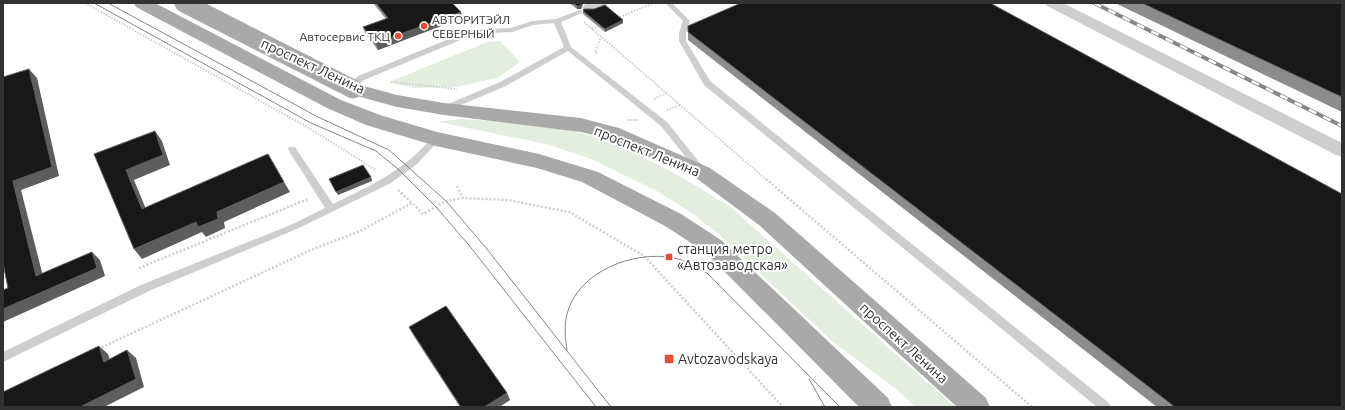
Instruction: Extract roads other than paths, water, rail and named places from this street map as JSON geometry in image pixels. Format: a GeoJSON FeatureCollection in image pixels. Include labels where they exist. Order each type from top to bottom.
{"type":"FeatureCollection","features":[{"type":"Feature","properties":{"kind":"main road","name":"проспект Ленина"},"geometry":{"type":"LineString","coordinates":[[142,3],[334,104],[373,120],[429,137],[539,160],[590,177],[673,220],[713,246],[878,407]]}},
{"type":"Feature","properties":{"kind":"main road","name":"проспект Ленина"},"geometry":{"type":"LineString","coordinates":[[184,3],[351,88],[397,101],[444,109],[582,125],[612,133],[703,173],[766,219],[976,407]]}},
{"type":"Feature","properties":{"kind":"main road"},"geometry":{"type":"LineString","coordinates":[[429,137],[419,129],[420,122],[428,114],[444,109]]}},
{"type":"Feature","properties":{"kind":"street"},"geometry":{"type":"LineString","coordinates":[[1052,3],[1342,152]]}},
{"type":"Feature","properties":{"kind":"lane"},"geometry":{"type":"LineString","coordinates":[[668,3],[687,21],[682,33],[683,45],[693,58],[707,83],[1105,407]]}},
{"type":"Feature","properties":{"kind":"lane"},"geometry":{"type":"LineString","coordinates":[[351,88],[361,78],[474,32],[512,30],[532,23],[557,21],[586,9]]}},
{"type":"Feature","properties":{"kind":"lane"},"geometry":{"type":"LineString","coordinates":[[557,21],[568,48],[664,124],[703,173]]}},
{"type":"Feature","properties":{"kind":"lane"},"geometry":{"type":"LineString","coordinates":[[444,109],[504,84],[568,48]]}},
{"type":"Feature","properties":{"kind":"lane"},"geometry":{"type":"LineString","coordinates":[[3,357],[145,288],[296,226],[388,180],[401,172],[426,152],[429,137]]}},
{"type":"Feature","properties":{"kind":"lane"},"geometry":{"type":"LineString","coordinates":[[292,149],[331,209]]}},
{"type":"Feature","properties":{"kind":"tram line"},"geometry":{"type":"LineString","coordinates":[[94,3],[311,123],[376,151],[398,169],[436,207],[468,244],[596,407]]}},
{"type":"Feature","properties":{"kind":"tram line"},"geometry":{"type":"LineString","coordinates":[[108,3],[318,117],[389,150],[446,201],[487,249],[611,407]]}},
{"type":"Feature","properties":{"kind":"tram line"},"geometry":{"type":"LineString","coordinates":[[567,350],[565,332],[567,314],[573,299],[583,286],[595,275],[625,261],[642,257],[658,256],[674,258],[687,262],[707,273],[840,407]]}},
{"type":"Feature","properties":{"kind":"tram line"},"geometry":{"type":"LineString","coordinates":[[809,379],[825,407]]}},
{"type":"Feature","properties":{"kind":"railway"},"geometry":{"type":"LineString","coordinates":[[1094,3],[1342,126]]}},
{"type":"Feature","properties":{"kind":"place","name":"АВТОРИТЭЙЛ СЕВЕРНЫЙ"},"geometry":{"type":"Point","coordinates":[424,26]}},
{"type":"Feature","properties":{"kind":"place","name":"Автосервис ТКЦ"},"geometry":{"type":"Point","coordinates":[398,36]}},
{"type":"Feature","properties":{"kind":"place","name":"станция метро «Автозаводская»"},"geometry":{"type":"Point","coordinates":[669,257]}},
{"type":"Feature","properties":{"kind":"place","name":"Avtozavodskaya"},"geometry":{"type":"Point","coordinates":[669,359]}}]}
